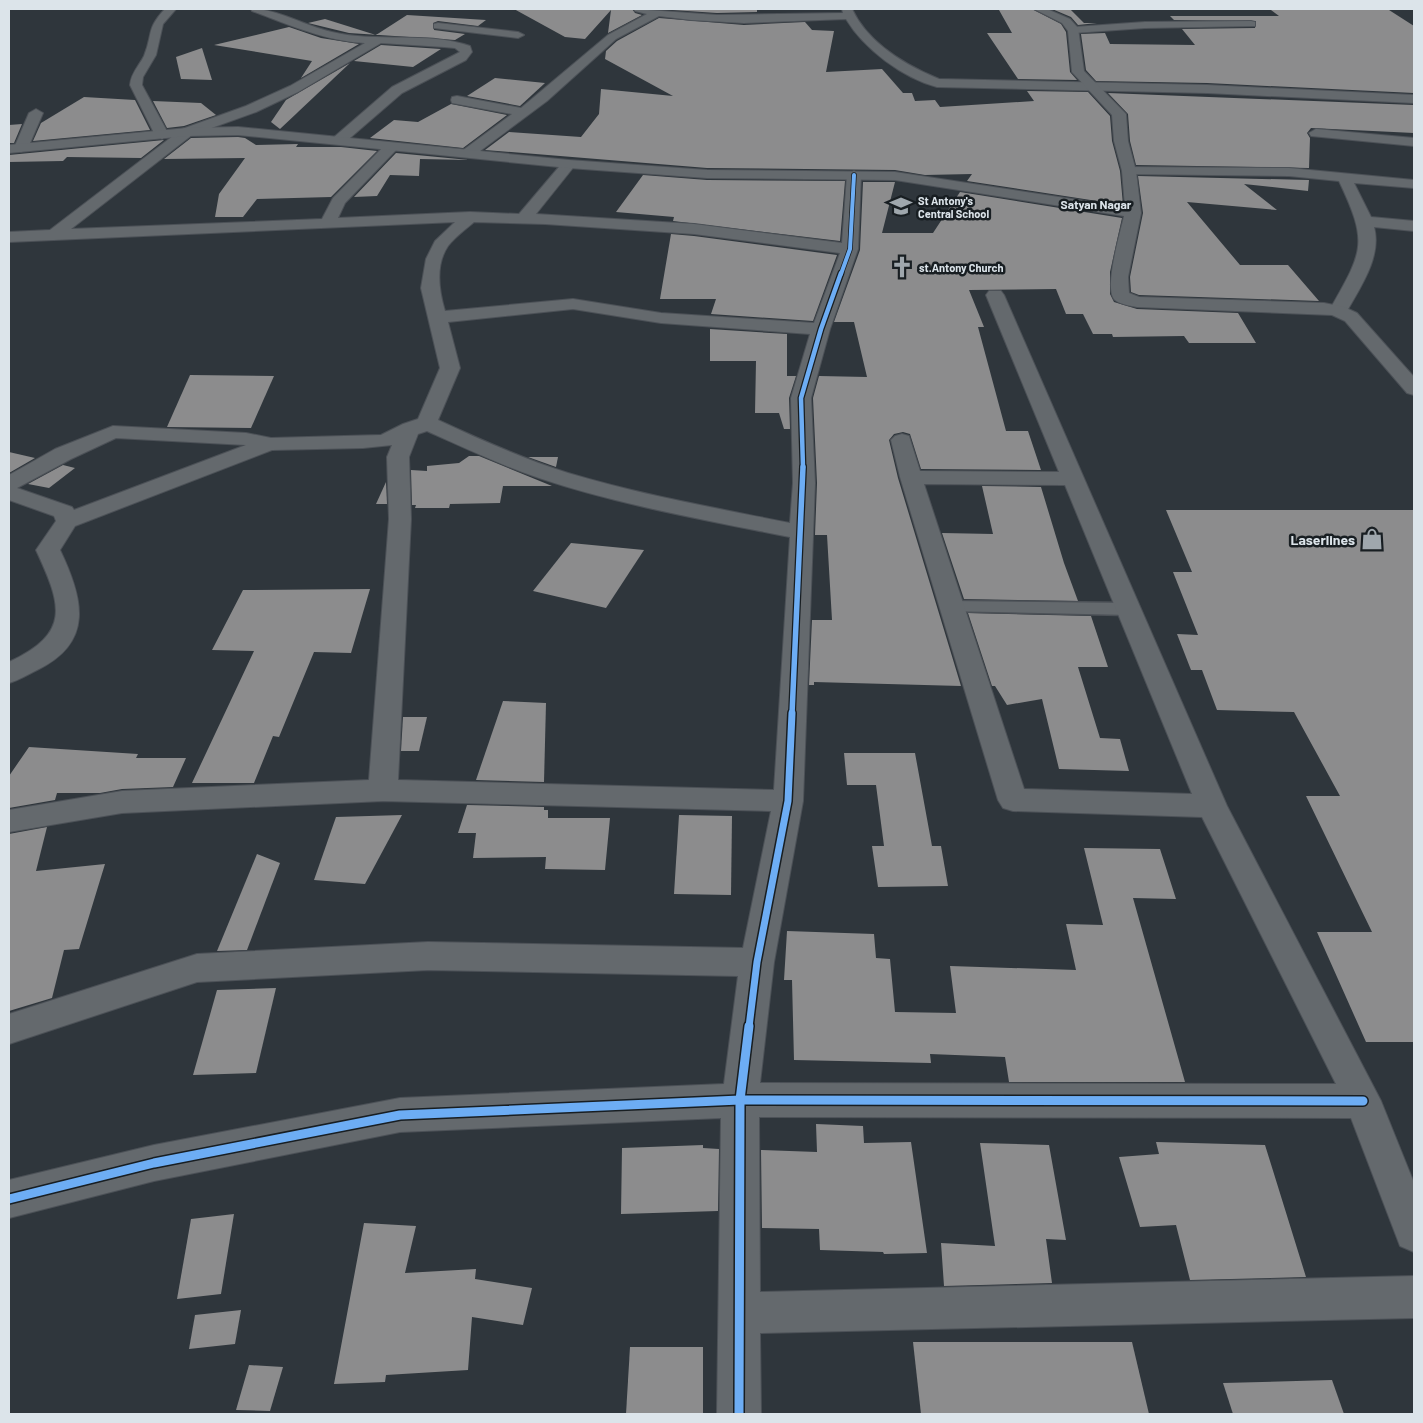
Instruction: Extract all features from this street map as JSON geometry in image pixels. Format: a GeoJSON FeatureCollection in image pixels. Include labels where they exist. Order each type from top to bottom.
{"type":"FeatureCollection","features":[{"type":"Feature","properties":{"kind":"street"},"geometry":{"type":"LineString","coordinates":[[162,135],[136,85],[137,77],[150,56],[158,23],[171,9]]}},
{"type":"Feature","properties":{"kind":"street"},"geometry":{"type":"LineString","coordinates":[[257,9],[262,9]]}},
{"type":"Feature","properties":{"kind":"street"},"geometry":{"type":"LineString","coordinates":[[257,9],[308,30],[343,38],[462,45],[487,31]]}},
{"type":"Feature","properties":{"kind":"street"},"geometry":{"type":"LineString","coordinates":[[637,9],[656,13],[744,18],[848,12],[856,27],[875,45],[919,76],[937,83],[1090,86],[1414,98]]}},
{"type":"Feature","properties":{"kind":"street"},"geometry":{"type":"LineString","coordinates":[[1039,9],[1066,21],[1074,30],[1078,72],[1119,114],[1120,141],[1129,171],[1133,213],[1119,278],[1121,296],[1137,302],[1299,306],[1338,311],[1351,317],[1414,389]]}},
{"type":"Feature","properties":{"kind":"street"},"geometry":{"type":"LineString","coordinates":[[467,154],[523,112],[612,37],[656,13]]}},
{"type":"Feature","properties":{"kind":"street"},"geometry":{"type":"LineString","coordinates":[[1074,30],[1144,25],[1250,24]]}},
{"type":"Feature","properties":{"kind":"street"},"geometry":{"type":"LineString","coordinates":[[438,26],[518,35]]}},
{"type":"Feature","properties":{"kind":"street"},"geometry":{"type":"LineString","coordinates":[[54,235],[187,132],[251,109],[294,89],[377,41]]}},
{"type":"Feature","properties":{"kind":"street"},"geometry":{"type":"LineString","coordinates":[[338,141],[397,90],[462,57],[466,52],[466,48],[462,45]]}},
{"type":"Feature","properties":{"kind":"street"},"geometry":{"type":"LineString","coordinates":[[457,100],[523,112]]}},
{"type":"Feature","properties":{"kind":"street"},"geometry":{"type":"LineString","coordinates":[[15,149],[36,113]]}},
{"type":"Feature","properties":{"kind":"street"},"geometry":{"type":"LineString","coordinates":[[15,149],[187,132],[238,131],[569,164],[707,174],[895,176],[947,182],[1133,213]]}},
{"type":"Feature","properties":{"kind":"street"},"geometry":{"type":"LineString","coordinates":[[1316,133],[1414,142]]}},
{"type":"Feature","properties":{"kind":"street"},"geometry":{"type":"LineString","coordinates":[[327,224],[338,201],[392,146]]}},
{"type":"Feature","properties":{"kind":"street"},"geometry":{"type":"LineString","coordinates":[[524,218],[569,164]]}},
{"type":"Feature","properties":{"kind":"street"},"geometry":{"type":"LineString","coordinates":[[1129,171],[1289,172],[1414,184]]}},
{"type":"Feature","properties":{"kind":"street"},"geometry":{"type":"LineString","coordinates":[[739,1414],[740,1100],[757,962],[788,801],[804,482],[801,398],[821,328],[850,249],[854,175]]}},
{"type":"Feature","properties":{"kind":"street"},"geometry":{"type":"LineString","coordinates":[[1338,311],[1354,283],[1369,242],[1363,221],[1344,177]]}},
{"type":"Feature","properties":{"kind":"street"},"geometry":{"type":"LineString","coordinates":[[9,237],[470,217],[524,218],[694,229],[850,249]]}},
{"type":"Feature","properties":{"kind":"street"},"geometry":{"type":"LineString","coordinates":[[383,790],[400,519],[398,457],[419,426],[450,368],[430,288],[434,259],[441,244],[470,217]]}},
{"type":"Feature","properties":{"kind":"street"},"geometry":{"type":"LineString","coordinates":[[1363,221],[1414,226]]}},
{"type":"Feature","properties":{"kind":"street"},"geometry":{"type":"LineString","coordinates":[[995,295],[1212,806],[1363,1102],[1414,1232]]}},
{"type":"Feature","properties":{"kind":"street"},"geometry":{"type":"LineString","coordinates":[[438,317],[573,304],[661,318],[821,328]]}},
{"type":"Feature","properties":{"kind":"street"},"geometry":{"type":"LineString","coordinates":[[9,484],[63,454],[113,432],[246,440],[271,444],[384,441],[419,426],[562,478],[671,506],[802,532]]}},
{"type":"Feature","properties":{"kind":"street"},"geometry":{"type":"LineString","coordinates":[[902,440],[951,607],[1013,800],[1212,806]]}},
{"type":"Feature","properties":{"kind":"street"},"geometry":{"type":"LineString","coordinates":[[9,674],[47,653],[66,627],[68,604],[63,580],[48,550],[67,521],[271,444]]}},
{"type":"Feature","properties":{"kind":"street"},"geometry":{"type":"LineString","coordinates":[[911,476],[1073,479]]}},
{"type":"Feature","properties":{"kind":"street"},"geometry":{"type":"LineString","coordinates":[[9,493],[64,512],[67,521]]}},
{"type":"Feature","properties":{"kind":"street"},"geometry":{"type":"LineString","coordinates":[[9,821],[122,802],[383,790],[788,801]]}},
{"type":"Feature","properties":{"kind":"street"},"geometry":{"type":"LineString","coordinates":[[9,1029],[197,968],[428,956],[607,961],[757,962]]}},
{"type":"Feature","properties":{"kind":"street"},"geometry":{"type":"LineString","coordinates":[[9,1199],[154,1163],[400,1115],[740,1100],[1363,1102]]}},
{"type":"Feature","properties":{"kind":"street"},"geometry":{"type":"LineString","coordinates":[[739,1314],[1414,1297]]}},
{"type":"Feature","properties":{"kind":"lane"},"geometry":{"type":"LineString","coordinates":[[951,607],[1129,609]]}},
{"type":"Feature","properties":{"kind":"building"},"geometry":{"type":"Polygon","coordinates":[[[514,9],[632,9],[635,13],[642,15],[608,33],[611,10],[585,39],[565,37],[514,9]]]}},
{"type":"Feature","properties":{"kind":"building"},"geometry":{"type":"Polygon","coordinates":[[[657,9],[757,9],[757,12],[717,13],[657,9]]]}},
{"type":"Feature","properties":{"kind":"building"},"geometry":{"type":"Polygon","coordinates":[[[1032,9],[1061,24],[1066,32],[1070,72],[1077,80],[1018,79],[987,33],[1012,33],[999,10],[1032,9]]]}},
{"type":"Feature","properties":{"kind":"building"},"geometry":{"type":"Polygon","coordinates":[[[1052,9],[1070,9],[1084,23],[1097,23],[1078,25],[1071,17],[1052,9]]]}},
{"type":"Feature","properties":{"kind":"building"},"geometry":{"type":"Polygon","coordinates":[[[1271,10],[1389,10],[1414,26],[1414,93],[1207,83],[1096,81],[1086,70],[1081,34],[1105,33],[1110,44],[1195,45],[1182,29],[1255,28],[1256,21],[1174,20],[1170,16],[1279,16],[1271,10]]]}},
{"type":"Feature","properties":{"kind":"building"},"geometry":{"type":"Polygon","coordinates":[[[407,15],[486,20],[478,26],[438,21],[433,23],[434,30],[465,34],[455,40],[376,35],[407,15]]]}},
{"type":"Feature","properties":{"kind":"building"},"geometry":{"type":"Polygon","coordinates":[[[659,18],[744,25],[805,22],[812,30],[834,31],[826,72],[882,69],[903,93],[912,93],[915,101],[935,100],[940,107],[1034,101],[1027,91],[1088,92],[1110,116],[1112,141],[1120,171],[1123,205],[967,181],[972,174],[925,175],[895,170],[707,168],[485,150],[509,132],[581,137],[599,114],[601,89],[673,96],[605,59],[606,51],[617,41],[659,18]]]}},
{"type":"Feature","properties":{"kind":"building"},"geometry":{"type":"Polygon","coordinates":[[[325,19],[375,35],[349,33],[308,23],[325,19]]]}},
{"type":"Feature","properties":{"kind":"building"},"geometry":{"type":"Polygon","coordinates":[[[289,27],[321,38],[359,44],[301,78],[312,61],[214,45],[289,27]]]}},
{"type":"Feature","properties":{"kind":"building"},"geometry":{"type":"Polygon","coordinates":[[[381,45],[441,49],[413,67],[354,61],[381,45]]]}},
{"type":"Feature","properties":{"kind":"building"},"geometry":{"type":"Polygon","coordinates":[[[202,48],[212,80],[181,79],[176,57],[202,48]]]}},
{"type":"Feature","properties":{"kind":"building"},"geometry":{"type":"Polygon","coordinates":[[[350,63],[280,129],[271,122],[286,100],[350,63]]]}},
{"type":"Feature","properties":{"kind":"building"},"geometry":{"type":"Polygon","coordinates":[[[495,78],[545,83],[520,106],[467,96],[495,78]]]}},
{"type":"Feature","properties":{"kind":"building"},"geometry":{"type":"Polygon","coordinates":[[[1108,93],[1414,105],[1414,133],[1311,128],[1307,133],[1310,138],[1309,168],[1136,165],[1130,141],[1128,114],[1108,93]]]}},
{"type":"Feature","properties":{"kind":"building"},"geometry":{"type":"Polygon","coordinates":[[[84,97],[135,100],[150,130],[33,141],[41,123],[84,97]]]}},
{"type":"Feature","properties":{"kind":"building"},"geometry":{"type":"Polygon","coordinates":[[[153,101],[201,103],[216,115],[184,126],[167,128],[153,101]]]}},
{"type":"Feature","properties":{"kind":"building"},"geometry":{"type":"Polygon","coordinates":[[[451,104],[507,115],[463,148],[370,138],[394,120],[418,122],[451,104]]]}},
{"type":"Feature","properties":{"kind":"building"},"geometry":{"type":"Polygon","coordinates":[[[22,124],[14,143],[9,143],[9,125],[22,124]]]}},
{"type":"Feature","properties":{"kind":"building"},"geometry":{"type":"Polygon","coordinates":[[[191,138],[245,138],[256,145],[298,144],[296,147],[341,147],[377,151],[331,197],[257,199],[243,217],[215,217],[219,194],[245,158],[164,159],[191,138]]]}},
{"type":"Feature","properties":{"kind":"building"},"geometry":{"type":"Polygon","coordinates":[[[164,140],[141,158],[67,157],[63,161],[9,162],[9,155],[164,140]]]}},
{"type":"Feature","properties":{"kind":"building"},"geometry":{"type":"Polygon","coordinates":[[[396,153],[469,160],[420,159],[419,176],[390,175],[377,196],[354,197],[396,153]]]}},
{"type":"Feature","properties":{"kind":"building"},"geometry":{"type":"Polygon","coordinates":[[[643,175],[707,180],[845,181],[840,241],[673,221],[674,217],[616,212],[643,175]]]}},
{"type":"Feature","properties":{"kind":"building"},"geometry":{"type":"Polygon","coordinates":[[[1138,176],[1309,180],[1308,191],[1244,184],[1277,210],[1187,202],[1240,265],[1288,265],[1319,301],[1139,295],[1131,292],[1130,277],[1143,213],[1138,176]]]}},
{"type":"Feature","properties":{"kind":"building"},"geometry":{"type":"Polygon","coordinates":[[[863,182],[895,182],[882,233],[933,233],[960,192],[1122,218],[1110,272],[1110,294],[1114,302],[1137,309],[1238,313],[1256,343],[1189,343],[1184,336],[1113,337],[1112,334],[1093,334],[1083,314],[1066,314],[1056,289],[969,290],[984,327],[978,327],[1006,431],[1028,431],[1041,470],[921,469],[910,434],[903,432],[894,434],[889,440],[898,478],[961,686],[814,682],[814,685],[809,685],[812,620],[832,620],[827,535],[815,535],[817,483],[813,398],[819,376],[867,377],[854,322],[834,322],[860,250],[863,182]]]}},
{"type":"Feature","properties":{"kind":"building"},"geometry":{"type":"Polygon","coordinates":[[[671,234],[837,255],[813,321],[711,314],[716,299],[660,299],[671,234]]]}},
{"type":"Feature","properties":{"kind":"building"},"geometry":{"type":"Polygon","coordinates":[[[710,329],[787,334],[787,376],[796,376],[789,398],[790,429],[784,429],[779,413],[755,413],[756,361],[710,361],[710,329]]]}},
{"type":"Feature","properties":{"kind":"building"},"geometry":{"type":"Polygon","coordinates":[[[190,375],[274,376],[251,428],[167,427],[190,375]]]}},
{"type":"Feature","properties":{"kind":"building"},"geometry":{"type":"Polygon","coordinates":[[[9,452],[35,458],[9,473],[9,452]]]}},
{"type":"Feature","properties":{"kind":"building"},"geometry":{"type":"Polygon","coordinates":[[[469,456],[479,456],[552,486],[503,486],[500,503],[450,504],[449,508],[415,508],[416,505],[412,505],[411,470],[427,471],[427,466],[459,463],[469,456]]]}},
{"type":"Feature","properties":{"kind":"building"},"geometry":{"type":"Polygon","coordinates":[[[528,457],[558,457],[556,467],[528,457]]]}},
{"type":"Feature","properties":{"kind":"building"},"geometry":{"type":"Polygon","coordinates":[[[63,465],[75,468],[49,488],[28,484],[63,465]]]}},
{"type":"Feature","properties":{"kind":"building"},"geometry":{"type":"Polygon","coordinates":[[[386,482],[387,504],[376,504],[386,482]]]}},
{"type":"Feature","properties":{"kind":"building"},"geometry":{"type":"Polygon","coordinates":[[[982,486],[1041,487],[1064,563],[1078,601],[964,599],[942,533],[993,534],[982,486]]]}},
{"type":"Feature","properties":{"kind":"building"},"geometry":{"type":"Polygon","coordinates":[[[1166,510],[1414,510],[1414,1042],[1366,1042],[1317,932],[1372,932],[1306,796],[1340,796],[1294,712],[1217,710],[1202,670],[1191,670],[1177,634],[1198,635],[1173,572],[1192,572],[1166,510]]]}},
{"type":"Feature","properties":{"kind":"building"},"geometry":{"type":"Polygon","coordinates":[[[571,543],[644,550],[606,608],[533,591],[571,543]]]}},
{"type":"Feature","properties":{"kind":"building"},"geometry":{"type":"Polygon","coordinates":[[[370,589],[351,653],[314,652],[279,737],[273,736],[254,783],[192,783],[254,651],[212,650],[243,590],[370,589]]]}},
{"type":"Feature","properties":{"kind":"building"},"geometry":{"type":"Polygon","coordinates":[[[968,613],[1091,616],[1108,667],[1078,667],[1100,738],[1120,739],[1129,771],[1059,769],[1042,699],[1007,705],[995,686],[992,686],[968,613]]]}},
{"type":"Feature","properties":{"kind":"building"},"geometry":{"type":"Polygon","coordinates":[[[503,701],[546,703],[544,782],[476,780],[503,701]]]}},
{"type":"Feature","properties":{"kind":"building"},"geometry":{"type":"Polygon","coordinates":[[[403,717],[427,717],[419,751],[401,751],[403,717]]]}},
{"type":"Feature","properties":{"kind":"building"},"geometry":{"type":"Polygon","coordinates":[[[29,747],[138,754],[136,758],[186,758],[173,787],[122,789],[100,793],[57,793],[55,800],[9,808],[9,776],[29,747]]]}},
{"type":"Feature","properties":{"kind":"building"},"geometry":{"type":"Polygon","coordinates":[[[844,753],[915,753],[932,846],[941,846],[948,886],[878,887],[872,846],[884,846],[876,785],[847,785],[844,753]]]}},
{"type":"Feature","properties":{"kind":"building"},"geometry":{"type":"Polygon","coordinates":[[[467,805],[544,807],[544,810],[548,810],[548,818],[610,818],[605,870],[545,869],[546,857],[473,858],[476,833],[458,833],[467,805]]]}},
{"type":"Feature","properties":{"kind":"building"},"geometry":{"type":"Polygon","coordinates":[[[402,815],[365,884],[314,880],[336,817],[402,815]]]}},
{"type":"Feature","properties":{"kind":"building"},"geometry":{"type":"Polygon","coordinates":[[[679,815],[732,816],[731,895],[674,894],[679,815]]]}},
{"type":"Feature","properties":{"kind":"building"},"geometry":{"type":"Polygon","coordinates":[[[47,827],[36,871],[105,864],[79,949],[64,950],[52,998],[9,1011],[9,834],[47,827]]]}},
{"type":"Feature","properties":{"kind":"building"},"geometry":{"type":"Polygon","coordinates":[[[1084,848],[1160,849],[1176,899],[1133,898],[1185,1082],[1009,1082],[1005,1057],[930,1054],[931,1063],[794,1060],[792,980],[784,980],[787,931],[874,934],[876,958],[890,959],[895,1012],[956,1013],[950,966],[1076,970],[1066,924],[1103,925],[1084,848]]]}},
{"type":"Feature","properties":{"kind":"building"},"geometry":{"type":"Polygon","coordinates":[[[257,854],[280,863],[247,950],[217,951],[257,854]]]}},
{"type":"Feature","properties":{"kind":"building"},"geometry":{"type":"Polygon","coordinates":[[[276,988],[256,1073],[193,1075],[217,990],[276,988]]]}},
{"type":"Feature","properties":{"kind":"building"},"geometry":{"type":"Polygon","coordinates":[[[816,1124],[863,1126],[864,1143],[911,1142],[927,1253],[884,1254],[883,1252],[820,1250],[819,1229],[762,1228],[761,1150],[817,1152],[816,1124]]]}},
{"type":"Feature","properties":{"kind":"building"},"geometry":{"type":"Polygon","coordinates":[[[1156,1142],[1265,1145],[1306,1277],[1190,1280],[1176,1225],[1140,1227],[1119,1157],[1159,1154],[1156,1142]]]}},
{"type":"Feature","properties":{"kind":"building"},"geometry":{"type":"Polygon","coordinates":[[[980,1143],[1049,1145],[1066,1240],[1046,1239],[1052,1283],[944,1286],[941,1243],[995,1246],[980,1143]]]}},
{"type":"Feature","properties":{"kind":"building"},"geometry":{"type":"Polygon","coordinates":[[[703,1145],[703,1148],[719,1149],[718,1211],[621,1214],[622,1148],[703,1145]]]}},
{"type":"Feature","properties":{"kind":"building"},"geometry":{"type":"Polygon","coordinates":[[[234,1214],[221,1294],[177,1299],[191,1219],[234,1214]]]}},
{"type":"Feature","properties":{"kind":"building"},"geometry":{"type":"Polygon","coordinates":[[[364,1223],[416,1226],[405,1273],[476,1269],[475,1279],[532,1288],[523,1325],[472,1317],[468,1370],[386,1375],[385,1382],[334,1384],[364,1223]]]}},
{"type":"Feature","properties":{"kind":"building"},"geometry":{"type":"Polygon","coordinates":[[[241,1310],[235,1344],[189,1349],[195,1315],[241,1310]]]}},
{"type":"Feature","properties":{"kind":"building"},"geometry":{"type":"Polygon","coordinates":[[[913,1342],[1132,1342],[1149,1414],[921,1414],[913,1342]]]}},
{"type":"Feature","properties":{"kind":"building"},"geometry":{"type":"Polygon","coordinates":[[[630,1347],[703,1347],[703,1414],[626,1414],[630,1347]]]}},
{"type":"Feature","properties":{"kind":"building"},"geometry":{"type":"Polygon","coordinates":[[[249,1365],[283,1367],[270,1411],[236,1410],[249,1365]]]}},
{"type":"Feature","properties":{"kind":"building"},"geometry":{"type":"Polygon","coordinates":[[[1332,1380],[1344,1414],[1233,1414],[1223,1383],[1332,1380]]]}},
{"type":"Feature","properties":{"kind":"cycle path"},"geometry":{"type":"LineString","coordinates":[[739,1414],[740,1100],[757,962],[788,801],[804,483],[801,398],[821,329],[850,249],[854,175]]}},
{"type":"Feature","properties":{"kind":"cycle path"},"geometry":{"type":"LineString","coordinates":[[9,1199],[154,1163],[400,1115],[740,1100],[1363,1101]]}},
{"type":"Feature","properties":{"kind":"place","name":"St Antony's Central School"},"geometry":{"type":"Point","coordinates":[901,206]}},
{"type":"Feature","properties":{"kind":"place","name":"st.Antony Church"},"geometry":{"type":"Point","coordinates":[902,267]}},
{"type":"Feature","properties":{"kind":"place","name":"Laserlines"},"geometry":{"type":"Point","coordinates":[1372,539]}},
{"type":"Feature","properties":{"kind":"district","name":"Satyan Nagar"},"geometry":{"type":"Point","coordinates":[1096,204]}}]}
